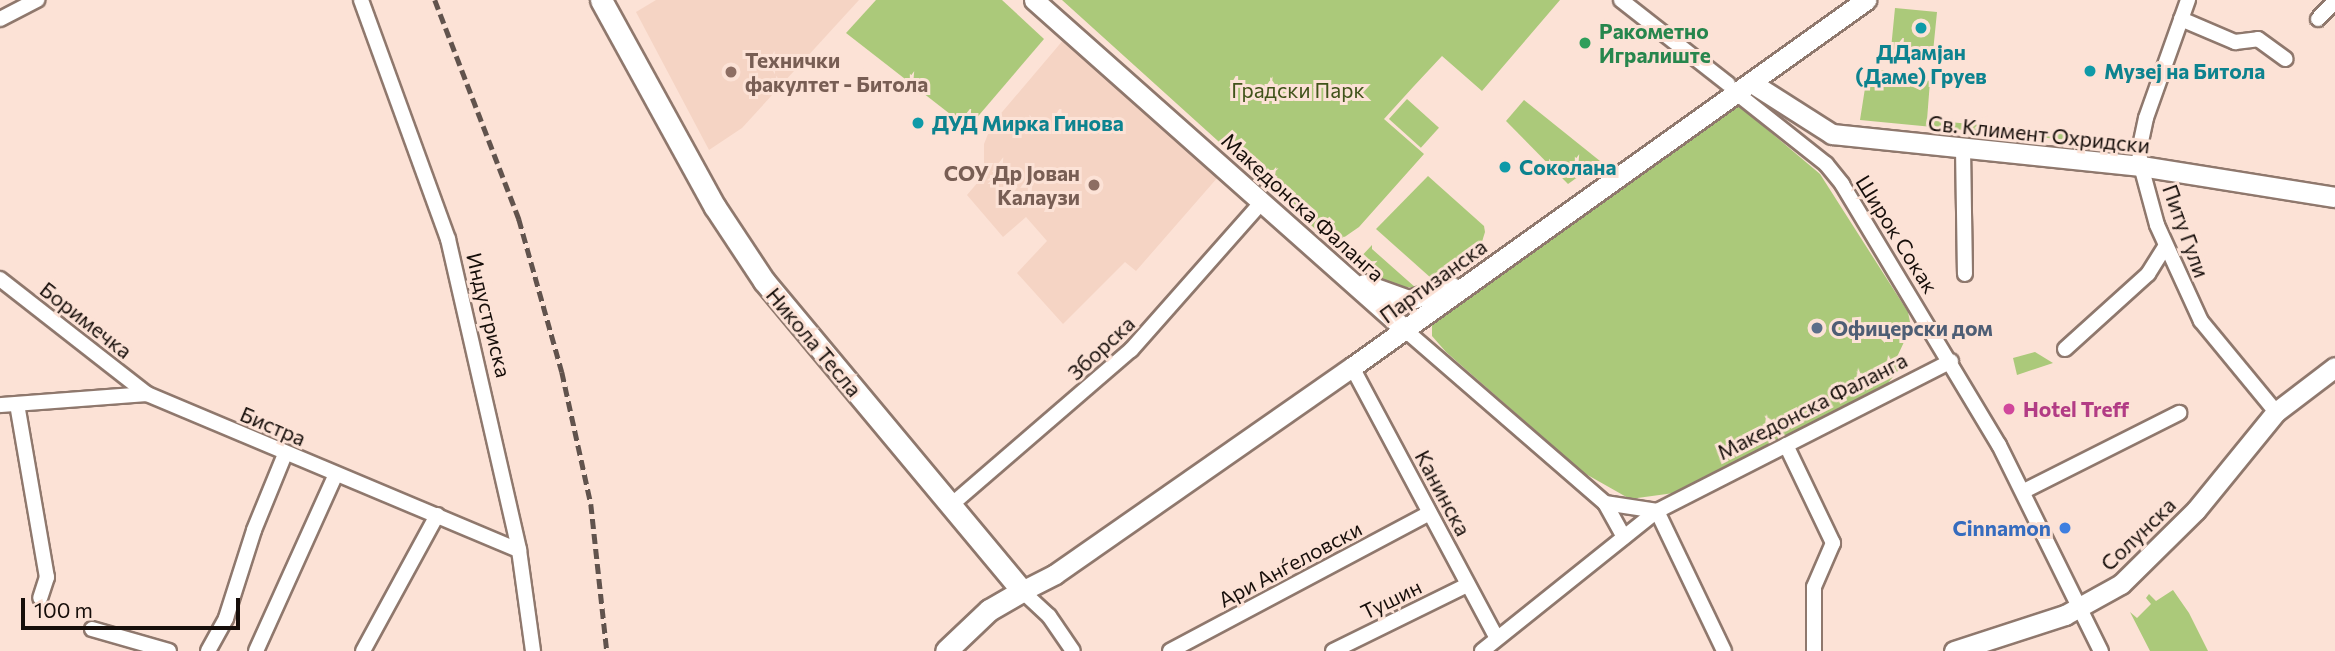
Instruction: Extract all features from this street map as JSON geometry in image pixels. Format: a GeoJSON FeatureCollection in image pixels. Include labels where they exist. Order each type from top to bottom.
{"type":"FeatureCollection","features":[{"type":"Feature","properties":{"kind":"main road","name":"Никола Тесла"},"geometry":{"type":"LineString","coordinates":[[601,0],[715,206],[764,281],[1022,591]]}},
{"type":"Feature","properties":{"kind":"main road"},"geometry":{"type":"LineString","coordinates":[[946,651],[989,610],[1022,591]]}},
{"type":"Feature","properties":{"kind":"street"},"geometry":{"type":"LineString","coordinates":[[0,19],[37,0]]}},
{"type":"Feature","properties":{"kind":"street","name":"Индустриска"},"geometry":{"type":"LineString","coordinates":[[360,0],[448,239],[519,550],[533,651]]}},
{"type":"Feature","properties":{"kind":"street","name":"Македонска Фаланга"},"geometry":{"type":"LineString","coordinates":[[1034,0],[1404,329],[1605,503],[1623,537],[1657,511],[1951,361]]}},
{"type":"Feature","properties":{"kind":"street"},"geometry":{"type":"LineString","coordinates":[[1621,0],[1728,84]]}},
{"type":"Feature","properties":{"kind":"street","name":"Партизанска"},"geometry":{"type":"LineString","coordinates":[[1022,591],[1055,574],[1490,268],[1748,91],[1866,0]]}},
{"type":"Feature","properties":{"kind":"street","name":"Питу Гули"},"geometry":{"type":"LineString","coordinates":[[2188,0],[2146,118],[2139,150],[2141,166],[2165,247],[2201,321],[2272,407]]}},
{"type":"Feature","properties":{"kind":"street"},"geometry":{"type":"LineString","coordinates":[[2318,19],[2335,1]]}},
{"type":"Feature","properties":{"kind":"street"},"geometry":{"type":"LineString","coordinates":[[2181,19],[2235,42],[2258,39],[2286,59]]}},
{"type":"Feature","properties":{"kind":"street","name":"Св. Климент Охридски"},"geometry":{"type":"LineString","coordinates":[[1748,91],[1832,134],[2141,166],[2335,197]]}},
{"type":"Feature","properties":{"kind":"street","name":"Широк Сокак"},"geometry":{"type":"LineString","coordinates":[[1748,91],[1826,164],[1951,361],[2024,491],[2101,651]]}},
{"type":"Feature","properties":{"kind":"street"},"geometry":{"type":"LineString","coordinates":[[1963,148],[1965,274]]}},
{"type":"Feature","properties":{"kind":"street","name":"Зборска"},"geometry":{"type":"LineString","coordinates":[[950,506],[1131,351],[1262,202]]}},
{"type":"Feature","properties":{"kind":"street"},"geometry":{"type":"LineString","coordinates":[[2065,349],[2130,293],[2165,247]]}},
{"type":"Feature","properties":{"kind":"street"},"geometry":{"type":"LineString","coordinates":[[1346,275],[1386,295],[1409,300],[1490,268]]}},
{"type":"Feature","properties":{"kind":"street","name":"Боримечка"},"geometry":{"type":"LineString","coordinates":[[0,279],[146,394]]}},
{"type":"Feature","properties":{"kind":"street","name":"Солунска"},"geometry":{"type":"LineString","coordinates":[[1954,651],[2082,608],[2122,584],[2169,539],[2272,407],[2335,351]]}},
{"type":"Feature","properties":{"kind":"street","name":"Канинска"},"geometry":{"type":"LineString","coordinates":[[1352,367],[1497,638]]}},
{"type":"Feature","properties":{"kind":"street"},"geometry":{"type":"LineString","coordinates":[[2272,407],[2335,367]]}},
{"type":"Feature","properties":{"kind":"street","name":"Бистра"},"geometry":{"type":"LineString","coordinates":[[0,405],[146,394],[335,476],[519,550]]}},
{"type":"Feature","properties":{"kind":"street"},"geometry":{"type":"LineString","coordinates":[[17,404],[47,577],[40,598]]}},
{"type":"Feature","properties":{"kind":"street"},"geometry":{"type":"LineString","coordinates":[[2024,491],[2179,413]]}},
{"type":"Feature","properties":{"kind":"street"},"geometry":{"type":"LineString","coordinates":[[1786,445],[1833,543],[1833,553],[1814,587],[1814,651]]}},
{"type":"Feature","properties":{"kind":"street"},"geometry":{"type":"LineString","coordinates":[[208,651],[226,618],[254,530],[285,454]]}},
{"type":"Feature","properties":{"kind":"street"},"geometry":{"type":"LineString","coordinates":[[256,651],[335,476]]}},
{"type":"Feature","properties":{"kind":"street"},"geometry":{"type":"LineString","coordinates":[[1605,503],[1657,511],[1724,651]]}},
{"type":"Feature","properties":{"kind":"street","name":"Ари Анѓеловски"},"geometry":{"type":"LineString","coordinates":[[1170,651],[1430,513]]}},
{"type":"Feature","properties":{"kind":"street"},"geometry":{"type":"LineString","coordinates":[[363,651],[437,515]]}},
{"type":"Feature","properties":{"kind":"street"},"geometry":{"type":"LineString","coordinates":[[1482,651],[1623,537]]}},
{"type":"Feature","properties":{"kind":"street","name":"Тушин"},"geometry":{"type":"LineString","coordinates":[[1334,651],[1467,584]]}},
{"type":"Feature","properties":{"kind":"street","name":"Никола Тесла"},"geometry":{"type":"LineString","coordinates":[[1022,591],[1049,616],[1073,651]]}},
{"type":"Feature","properties":{"kind":"street"},"geometry":{"type":"LineString","coordinates":[[92,629],[169,651]]}},
{"type":"Feature","properties":{"kind":"shaded area","name":"Технички факултет - Битола"},"geometry":{"type":"Polygon","coordinates":[[[656,0],[859,0],[742,128],[709,150],[636,12],[656,0]]]}},
{"type":"Feature","properties":{"kind":"shaded area","name":"СОУ Др Јован Калаузи"},"geometry":{"type":"Polygon","coordinates":[[[1070,32],[1225,169],[1136,271],[1125,262],[1063,324],[1017,273],[1047,241],[1026,217],[1003,237],[967,195],[984,175],[984,144],[992,124],[1070,32]]]}},
{"type":"Feature","properties":{"kind":"green space"},"geometry":{"type":"Polygon","coordinates":[[[876,0],[1002,0],[1044,39],[968,128],[846,33],[876,0]]]}},
{"type":"Feature","properties":{"kind":"green space","name":"Градски Парк"},"geometry":{"type":"Polygon","coordinates":[[[1062,0],[1560,0],[1482,91],[1442,56],[1414,86],[1384,119],[1424,154],[1359,227],[1333,245],[1062,0]]]}},
{"type":"Feature","properties":{"kind":"green space"},"geometry":{"type":"Polygon","coordinates":[[[1895,8],[1937,12],[1933,52],[1926,52],[1925,62],[1890,59],[1895,8]]]}},
{"type":"Feature","properties":{"kind":"green space"},"geometry":{"type":"Polygon","coordinates":[[[1868,69],[1924,74],[1923,80],[1930,81],[1927,120],[2101,136],[2100,143],[1860,120],[1868,69]]]}},
{"type":"Feature","properties":{"kind":"green space"},"geometry":{"type":"Polygon","coordinates":[[[1407,99],[1439,128],[1421,148],[1389,119],[1407,99]]]}},
{"type":"Feature","properties":{"kind":"green space"},"geometry":{"type":"Polygon","coordinates":[[[1524,100],[1600,161],[1568,184],[1506,121],[1524,100]]]}},
{"type":"Feature","properties":{"kind":"green space"},"geometry":{"type":"Polygon","coordinates":[[[1737,104],[1820,174],[1908,312],[1911,327],[1897,357],[1902,366],[1887,384],[1725,470],[1674,493],[1630,499],[1584,473],[1446,352],[1432,336],[1432,323],[1478,285],[1737,104]]]}},
{"type":"Feature","properties":{"kind":"green space"},"geometry":{"type":"Polygon","coordinates":[[[1428,176],[1484,226],[1485,232],[1481,245],[1431,278],[1376,229],[1428,176]]]}},
{"type":"Feature","properties":{"kind":"green space"},"geometry":{"type":"Polygon","coordinates":[[[1372,245],[1372,249],[1416,288],[1386,285],[1358,260],[1372,245]]]}},
{"type":"Feature","properties":{"kind":"green space"},"geometry":{"type":"Polygon","coordinates":[[[2035,352],[2053,363],[2017,375],[2013,358],[2035,352]]]}},
{"type":"Feature","properties":{"kind":"green space"},"geometry":{"type":"Polygon","coordinates":[[[2173,590],[2189,613],[2208,651],[2150,651],[2130,612],[2137,618],[2151,604],[2146,598],[2149,594],[2156,601],[2173,590]]]}},
{"type":"Feature","properties":{"kind":"railway"},"geometry":{"type":"LineString","coordinates":[[435,0],[519,219],[562,372],[591,504],[607,651]]}},
{"type":"Feature","properties":{"kind":"place","name":"ДДамјан (Даме) Груев"},"geometry":{"type":"Point","coordinates":[1921,28]}},
{"type":"Feature","properties":{"kind":"place","name":"Ракометно Игралиште"},"geometry":{"type":"Point","coordinates":[1585,43]}},
{"type":"Feature","properties":{"kind":"place","name":"Музеј на Битола"},"geometry":{"type":"Point","coordinates":[2090,71]}},
{"type":"Feature","properties":{"kind":"place","name":"Технички факултет - Битола"},"geometry":{"type":"Point","coordinates":[731,72]}},
{"type":"Feature","properties":{"kind":"place","name":"ДУД Мирка Гинова"},"geometry":{"type":"Point","coordinates":[918,123]}},
{"type":"Feature","properties":{"kind":"place","name":"Соколана"},"geometry":{"type":"Point","coordinates":[1505,167]}},
{"type":"Feature","properties":{"kind":"place","name":"СОУ Др Јован Калаузи"},"geometry":{"type":"Point","coordinates":[1094,185]}},
{"type":"Feature","properties":{"kind":"place","name":"Офицерски дом"},"geometry":{"type":"Point","coordinates":[1817,328]}},
{"type":"Feature","properties":{"kind":"place","name":"Hotel Treff"},"geometry":{"type":"Point","coordinates":[2009,409]}},
{"type":"Feature","properties":{"kind":"place","name":"Cinnamon"},"geometry":{"type":"Point","coordinates":[2065,528]}}]}
